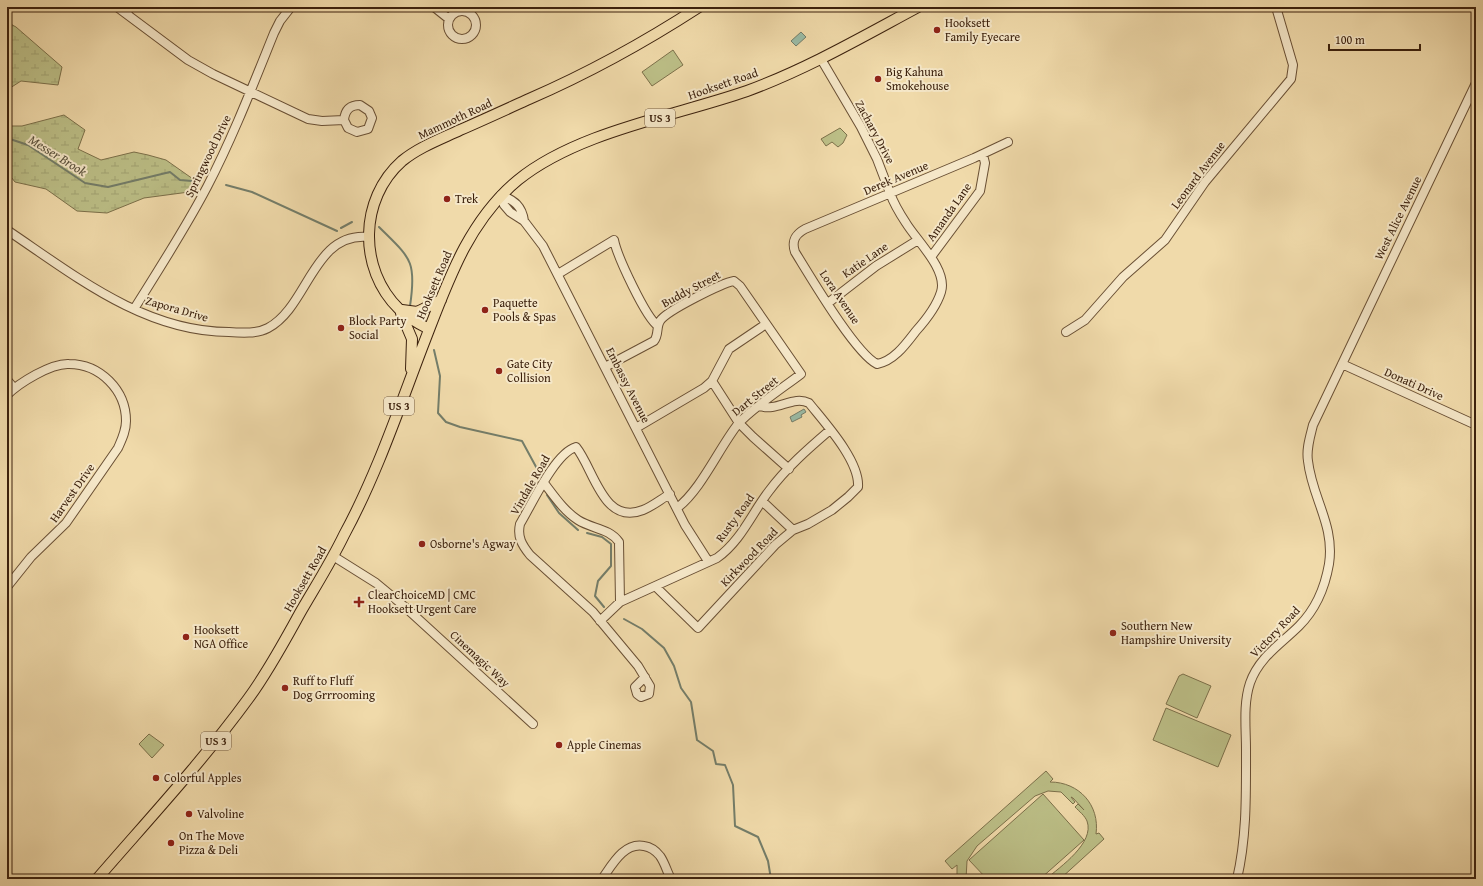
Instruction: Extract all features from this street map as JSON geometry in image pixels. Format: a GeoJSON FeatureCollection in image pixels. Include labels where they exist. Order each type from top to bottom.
{"type":"FeatureCollection","features":[{"type":"Feature","properties":{"kind":"main road","name":"Mammoth Road"},"geometry":{"type":"LineString","coordinates":[[429,329],[400,310],[387,294],[377,276],[371,257],[368,237],[372,209],[380,188],[394,169],[412,154],[443,138],[557,87],[626,52],[699,7]]}},
{"type":"Feature","properties":{"kind":"main road","name":"Hooksett Road"},"geometry":{"type":"LineString","coordinates":[[97,879],[204,755],[250,697],[273,661],[333,556],[363,499],[429,329],[468,239],[501,195],[532,169],[567,149],[634,126],[749,90],[821,59],[918,7]]}},
{"type":"Feature","properties":{"kind":"main road"},"geometry":{"type":"LineString","coordinates":[[411,376],[412,339],[400,310],[417,312],[441,300]]}},
{"type":"Feature","properties":{"kind":"street"},"geometry":{"type":"LineString","coordinates":[[117,7],[128,10],[188,60],[250,92],[308,119],[322,121],[344,120]]}},
{"type":"Feature","properties":{"kind":"street","name":"Springwood Drive"},"geometry":{"type":"LineString","coordinates":[[134,310],[208,186],[232,135],[274,33],[280,21],[291,7]]}},
{"type":"Feature","properties":{"kind":"street"},"geometry":{"type":"LineString","coordinates":[[434,7],[449,19]]}},
{"type":"Feature","properties":{"kind":"street","name":"Leonard Avenue"},"geometry":{"type":"LineString","coordinates":[[1066,332],[1085,320],[1123,278],[1165,240],[1205,182],[1291,79],[1293,65],[1276,7]]}},
{"type":"Feature","properties":{"kind":"street","name":"Zachary Drive"},"geometry":{"type":"LineString","coordinates":[[821,59],[864,133],[877,159],[890,193],[906,223],[931,257],[939,272],[942,286],[941,293],[910,339],[896,355],[884,363],[877,364]]}},
{"type":"Feature","properties":{"kind":"street","name":"West Alice Avenue"},"geometry":{"type":"LineString","coordinates":[[1342,364],[1351,342],[1476,83]]}},
{"type":"Feature","properties":{"kind":"street","name":"Derek Avenue"},"geometry":{"type":"LineString","coordinates":[[795,238],[806,229],[983,155],[1008,142]]}},
{"type":"Feature","properties":{"kind":"street","name":"Amanda Lane"},"geometry":{"type":"LineString","coordinates":[[931,257],[980,191],[984,164],[983,155]]}},
{"type":"Feature","properties":{"kind":"street","name":"Embassy Avenue"},"geometry":{"type":"LineString","coordinates":[[501,195],[504,205],[510,212],[524,221],[540,241],[677,508],[695,542],[708,561]]}},
{"type":"Feature","properties":{"kind":"street","name":"Zapora Drive"},"geometry":{"type":"LineString","coordinates":[[7,230],[75,277],[134,310],[156,319],[211,331],[239,333],[260,331],[277,322],[322,259],[332,248],[351,237],[368,237]]}},
{"type":"Feature","properties":{"kind":"street","name":"Lora Avenue"},"geometry":{"type":"LineString","coordinates":[[795,238],[793,245],[795,252],[828,303],[866,356],[877,364]]}},
{"type":"Feature","properties":{"kind":"street"},"geometry":{"type":"LineString","coordinates":[[558,274],[614,240],[619,257],[649,318],[658,326]]}},
{"type":"Feature","properties":{"kind":"street","name":"Katie Lane"},"geometry":{"type":"LineString","coordinates":[[828,303],[876,266],[918,240]]}},
{"type":"Feature","properties":{"kind":"street","name":"Buddy Street"},"geometry":{"type":"LineString","coordinates":[[605,367],[654,341],[662,318],[722,285],[734,281],[740,286],[766,324]]}},
{"type":"Feature","properties":{"kind":"street"},"geometry":{"type":"LineString","coordinates":[[636,428],[712,382],[729,349],[766,324]]}},
{"type":"Feature","properties":{"kind":"street","name":"Dart Street"},"geometry":{"type":"LineString","coordinates":[[677,508],[693,491],[739,422],[801,374],[766,324]]}},
{"type":"Feature","properties":{"kind":"street","name":"Harvest Drive"},"geometry":{"type":"LineString","coordinates":[[7,587],[31,557],[66,523],[118,448],[124,435],[126,421],[124,407],[115,388],[106,378],[94,370],[81,365],[67,364],[54,367],[14,388]]}},
{"type":"Feature","properties":{"kind":"street","name":"Donati Drive"},"geometry":{"type":"LineString","coordinates":[[1342,364],[1476,426]]}},
{"type":"Feature","properties":{"kind":"street","name":"Victory Road"},"geometry":{"type":"LineString","coordinates":[[1237,879],[1244,835],[1246,708],[1250,683],[1256,670],[1267,655],[1309,614],[1322,589],[1328,572],[1330,550],[1329,534],[1309,470],[1307,452],[1315,420],[1342,364]]}},
{"type":"Feature","properties":{"kind":"street"},"geometry":{"type":"LineString","coordinates":[[7,380],[14,388],[7,395]]}},
{"type":"Feature","properties":{"kind":"street"},"geometry":{"type":"LineString","coordinates":[[712,382],[739,422],[753,437],[789,469]]}},
{"type":"Feature","properties":{"kind":"street"},"geometry":{"type":"LineString","coordinates":[[760,406],[770,408],[803,400],[809,403],[830,430]]}},
{"type":"Feature","properties":{"kind":"street","name":"Rusty Road"},"geometry":{"type":"LineString","coordinates":[[600,620],[620,602],[656,587],[717,558],[730,547],[762,500],[789,469],[830,430]]}},
{"type":"Feature","properties":{"kind":"street","name":"Kirkwood Road"},"geometry":{"type":"LineString","coordinates":[[656,587],[698,628],[775,545],[793,530],[808,524],[832,510],[848,498],[858,487],[856,473],[851,460],[830,430]]}},
{"type":"Feature","properties":{"kind":"street","name":"Vindale Road"},"geometry":{"type":"LineString","coordinates":[[644,677],[600,620],[545,570],[522,544],[518,530],[555,463],[564,452],[576,447],[582,454],[604,498],[614,508],[628,512],[642,510],[670,494]]}},
{"type":"Feature","properties":{"kind":"street"},"geometry":{"type":"LineString","coordinates":[[544,483],[565,510],[576,519],[615,536],[619,542],[620,602]]}},
{"type":"Feature","properties":{"kind":"street"},"geometry":{"type":"LineString","coordinates":[[762,500],[793,530]]}},
{"type":"Feature","properties":{"kind":"street","name":"Cinemagic Way"},"geometry":{"type":"LineString","coordinates":[[333,556],[382,588],[533,724]]}},
{"type":"Feature","properties":{"kind":"street"},"geometry":{"type":"LineString","coordinates":[[602,879],[622,853],[627,849],[641,846],[656,851],[671,879]]}},
{"type":"Feature","properties":{"kind":"green space"},"geometry":{"type":"Polygon","coordinates":[[[7,22],[16,27],[62,67],[58,85],[21,81],[7,90],[7,22]]]}},
{"type":"Feature","properties":{"kind":"green space"},"geometry":{"type":"Polygon","coordinates":[[[673,50],[683,65],[652,86],[642,72],[673,50]]]}},
{"type":"Feature","properties":{"kind":"green space"},"geometry":{"type":"Polygon","coordinates":[[[64,115],[85,130],[78,149],[101,160],[134,152],[166,160],[193,179],[189,192],[144,198],[107,213],[77,211],[46,189],[15,182],[7,172],[7,126],[22,126],[64,115]]]}},
{"type":"Feature","properties":{"kind":"green space"},"geometry":{"type":"Polygon","coordinates":[[[840,128],[847,135],[843,143],[838,147],[832,142],[826,146],[821,139],[840,128]]]}},
{"type":"Feature","properties":{"kind":"green space"},"geometry":{"type":"Polygon","coordinates":[[[1183,674],[1211,686],[1197,718],[1166,704],[1179,676],[1183,674]]]}},
{"type":"Feature","properties":{"kind":"green space"},"geometry":{"type":"Polygon","coordinates":[[[1166,708],[1231,735],[1218,767],[1153,740],[1166,708]]]}},
{"type":"Feature","properties":{"kind":"green space"},"geometry":{"type":"Polygon","coordinates":[[[149,734],[164,745],[152,758],[139,744],[149,734]]]}},
{"type":"Feature","properties":{"kind":"green space"},"geometry":{"type":"Polygon","coordinates":[[[1046,771],[1053,779],[1050,782],[1070,786],[1085,797],[1095,814],[1096,834],[1099,833],[1104,839],[1060,879],[1046,879],[1075,854],[1086,838],[1088,829],[1086,819],[1075,807],[1078,804],[1084,810],[1073,798],[1071,797],[1075,802],[1073,804],[1061,792],[1048,791],[1035,796],[977,846],[967,861],[966,879],[957,879],[957,865],[952,869],[945,861],[1046,771]]]}},
{"type":"Feature","properties":{"kind":"green space"},"geometry":{"type":"Polygon","coordinates":[[[1043,794],[1084,840],[1040,879],[987,879],[969,860],[1043,794]]]}},
{"type":"Feature","properties":{"kind":"shaded area"},"geometry":{"type":"Polygon","coordinates":[[[801,32],[806,37],[796,46],[791,41],[801,32]]]}},
{"type":"Feature","properties":{"kind":"shaded area"},"geometry":{"type":"Polygon","coordinates":[[[804,409],[806,412],[801,415],[802,417],[792,422],[790,417],[804,409]]]}},
{"type":"Feature","properties":{"kind":"waterway","name":"Messer Brook"},"geometry":{"type":"LineString","coordinates":[[7,138],[28,145],[85,183],[108,187],[170,172],[180,180],[192,181]]}},
{"type":"Feature","properties":{"kind":"waterway","name":"Messer Brook"},"geometry":{"type":"LineString","coordinates":[[226,185],[252,192],[337,231]]}},
{"type":"Feature","properties":{"kind":"waterway","name":"Messer Brook"},"geometry":{"type":"LineString","coordinates":[[341,228],[352,222]]}},
{"type":"Feature","properties":{"kind":"waterway","name":"Messer Brook"},"geometry":{"type":"LineString","coordinates":[[379,227],[398,246],[409,261],[412,279],[410,306]]}},
{"type":"Feature","properties":{"kind":"waterway","name":"Messer Brook"},"geometry":{"type":"LineString","coordinates":[[434,350],[440,376],[438,413],[446,422],[460,427],[522,441],[541,476]]}},
{"type":"Feature","properties":{"kind":"waterway","name":"Messer Brook"},"geometry":{"type":"LineString","coordinates":[[547,495],[559,513],[578,530]]}},
{"type":"Feature","properties":{"kind":"waterway","name":"Messer Brook"},"geometry":{"type":"LineString","coordinates":[[587,533],[602,537],[611,544],[611,566],[598,581],[595,596],[604,607]]}},
{"type":"Feature","properties":{"kind":"waterway","name":"Messer Brook"},"geometry":{"type":"LineString","coordinates":[[624,619],[642,629],[664,648],[674,666],[681,688],[691,702],[697,740],[713,751],[716,764],[725,765],[733,785],[735,826],[758,837],[768,861],[771,879]]}},
{"type":"Feature","properties":{"kind":"place","name":"Hooksett Family Eyecare"},"geometry":{"type":"Point","coordinates":[937,30]}},
{"type":"Feature","properties":{"kind":"place","name":"Big Kahuna Smokehouse"},"geometry":{"type":"Point","coordinates":[878,79]}},
{"type":"Feature","properties":{"kind":"place","name":"Trek"},"geometry":{"type":"Point","coordinates":[447,199]}},
{"type":"Feature","properties":{"kind":"place","name":"Paquette Pools & Spas"},"geometry":{"type":"Point","coordinates":[485,310]}},
{"type":"Feature","properties":{"kind":"place","name":"Block Party Social"},"geometry":{"type":"Point","coordinates":[341,328]}},
{"type":"Feature","properties":{"kind":"place","name":"Gate City Collision"},"geometry":{"type":"Point","coordinates":[499,371]}},
{"type":"Feature","properties":{"kind":"place","name":"Osborne's Agway"},"geometry":{"type":"Point","coordinates":[422,544]}},
{"type":"Feature","properties":{"kind":"place","name":"ClearChoiceMD | CMC Hooksett Urgent Care"},"geometry":{"type":"Point","coordinates":[359,602]}},
{"type":"Feature","properties":{"kind":"place","name":"Southern New Hampshire University"},"geometry":{"type":"Point","coordinates":[1113,633]}},
{"type":"Feature","properties":{"kind":"place","name":"Hooksett NGA Office"},"geometry":{"type":"Point","coordinates":[186,637]}},
{"type":"Feature","properties":{"kind":"place","name":"Ruff to Fluff Dog Grrrooming"},"geometry":{"type":"Point","coordinates":[285,688]}},
{"type":"Feature","properties":{"kind":"place","name":"Apple Cinemas"},"geometry":{"type":"Point","coordinates":[559,745]}},
{"type":"Feature","properties":{"kind":"place","name":"Colorful Apples"},"geometry":{"type":"Point","coordinates":[156,778]}},
{"type":"Feature","properties":{"kind":"place","name":"Valvoline"},"geometry":{"type":"Point","coordinates":[189,814]}},
{"type":"Feature","properties":{"kind":"place","name":"On The Move Pizza & Deli"},"geometry":{"type":"Point","coordinates":[171,843]}}]}
